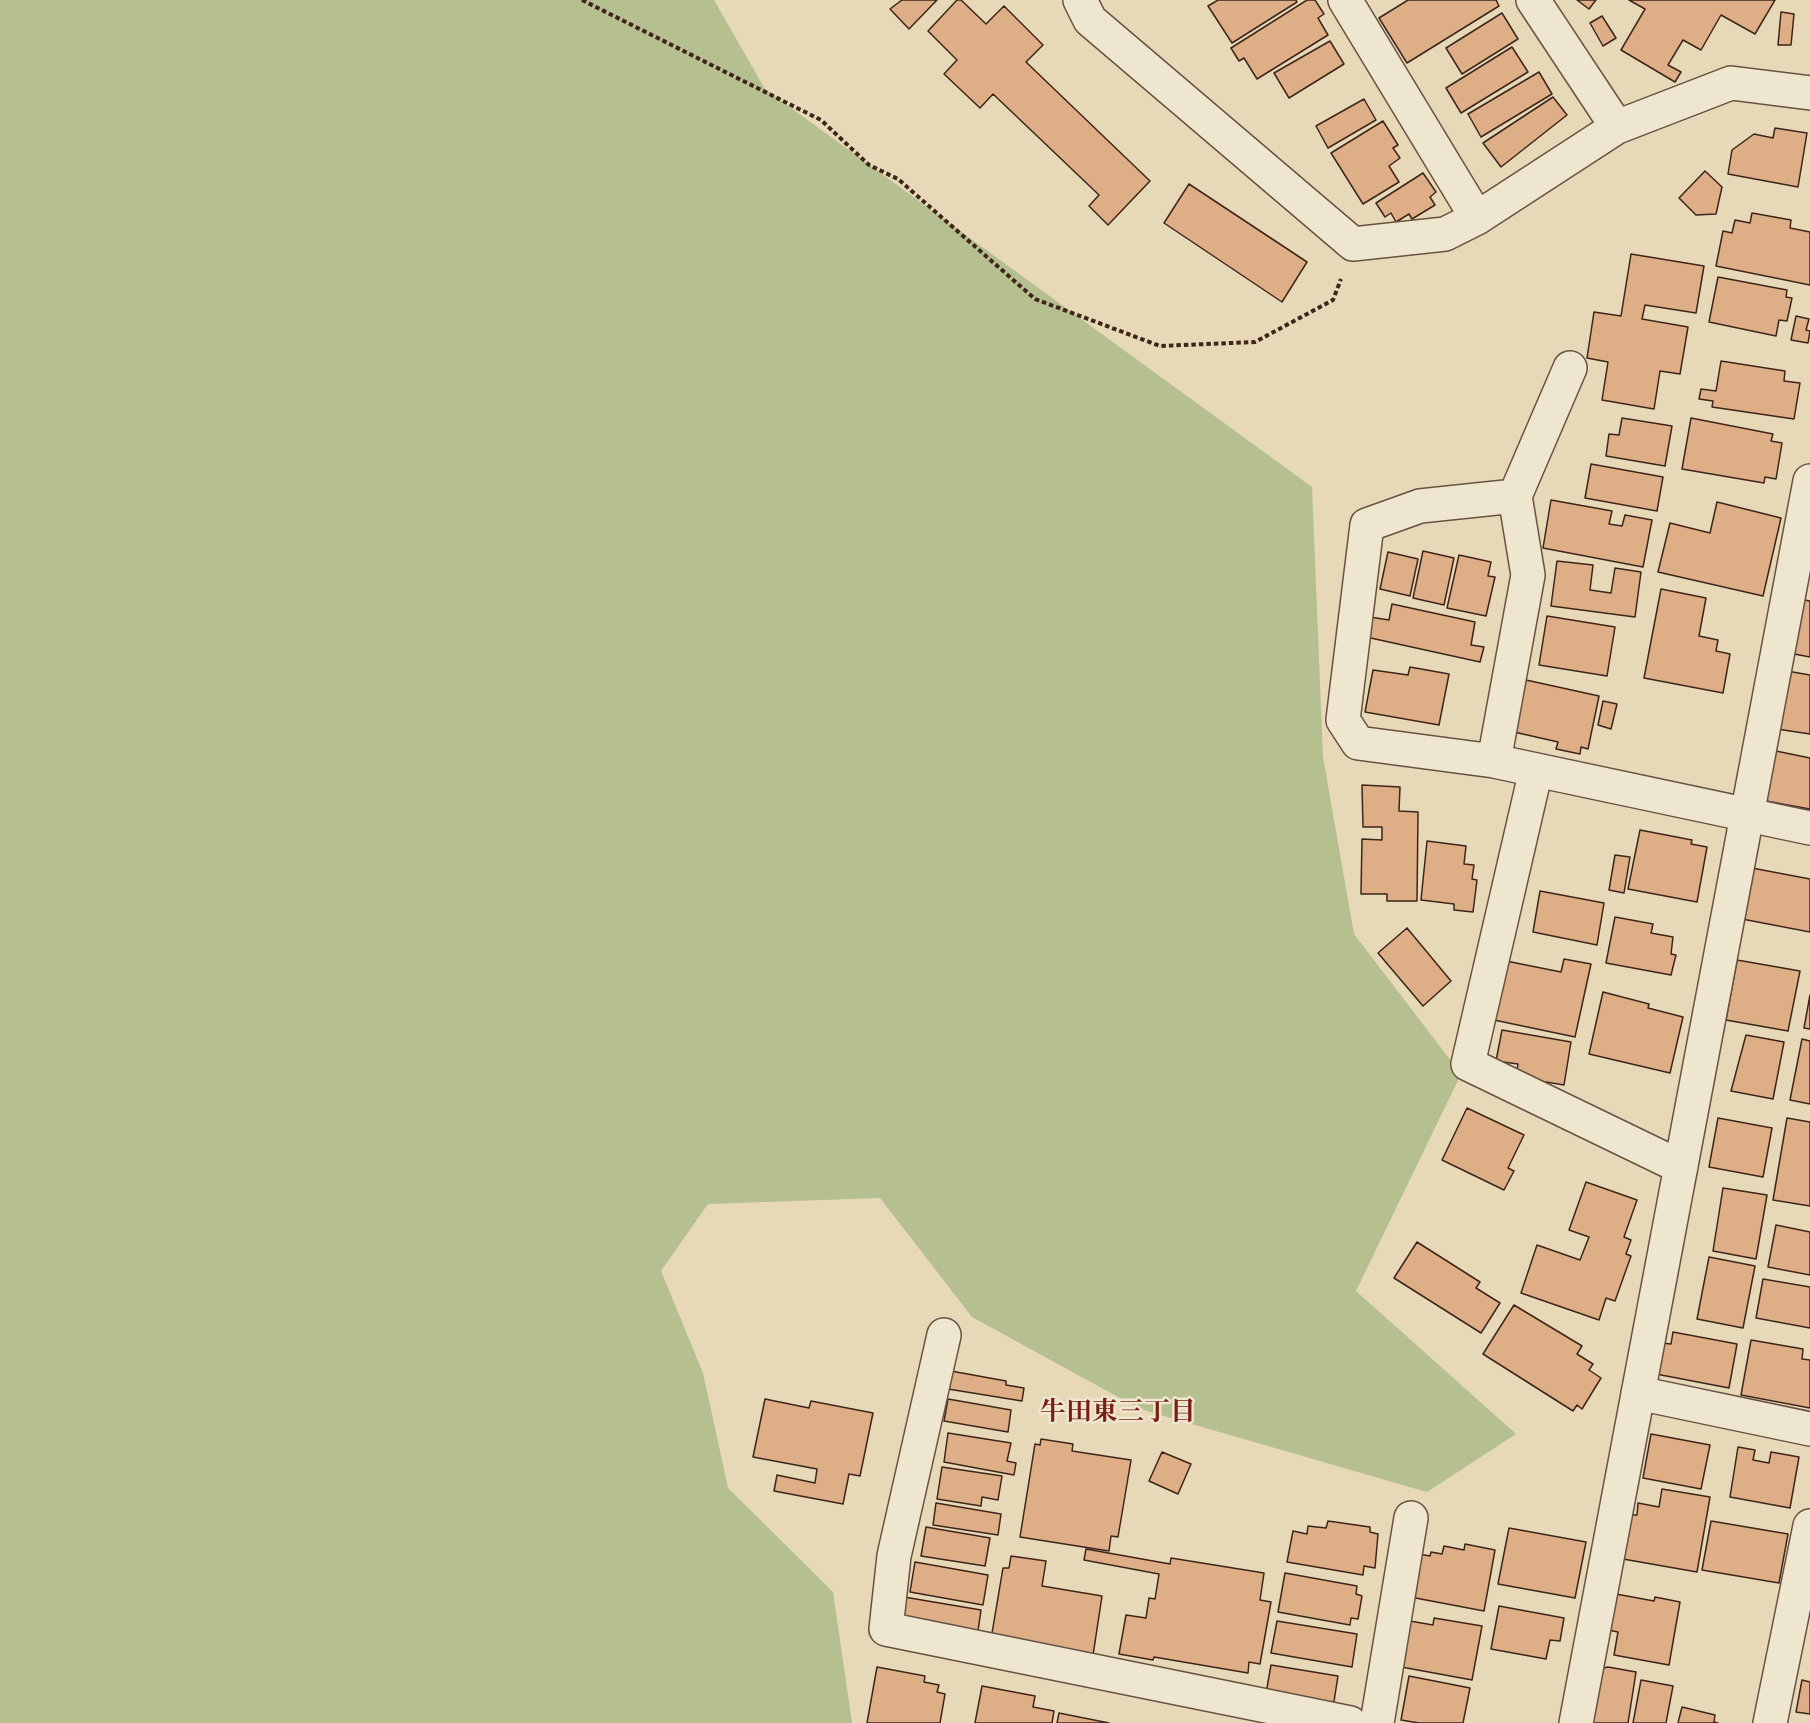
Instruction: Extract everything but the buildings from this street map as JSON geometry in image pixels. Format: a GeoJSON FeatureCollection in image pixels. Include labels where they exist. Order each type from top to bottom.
{"type":"FeatureCollection","features":[{"type":"Feature","properties":{"kind":"street"},"geometry":{"type":"LineString","coordinates":[[1080,0],[1090,20],[1353,244],[1445,234],[1477,218],[1617,127],[1731,83],[1810,93]]}},
{"type":"Feature","properties":{"kind":"street"},"geometry":{"type":"LineString","coordinates":[[1345,0],[1477,218]]}},
{"type":"Feature","properties":{"kind":"street"},"geometry":{"type":"LineString","coordinates":[[1533,0],[1617,127]]}},
{"type":"Feature","properties":{"kind":"street"},"geometry":{"type":"LineString","coordinates":[[1494,761],[1528,575],[1515,496],[1570,368]]}},
{"type":"Feature","properties":{"kind":"street"},"geometry":{"type":"LineString","coordinates":[[1576,1723],[1810,480]]}},
{"type":"Feature","properties":{"kind":"street"},"geometry":{"type":"LineString","coordinates":[[1515,496],[1420,506],[1367,525],[1343,720],[1358,743],[1494,761],[1810,828]]}},
{"type":"Feature","properties":{"kind":"street"},"geometry":{"type":"LineString","coordinates":[[1536,770],[1468,1064],[1681,1167]]}},
{"type":"Feature","properties":{"kind":"street"},"geometry":{"type":"LineString","coordinates":[[944,1335],[894,1556],[886,1629],[1350,1723]]}},
{"type":"Feature","properties":{"kind":"street"},"geometry":{"type":"LineString","coordinates":[[1638,1393],[1810,1428]]}},
{"type":"Feature","properties":{"kind":"street"},"geometry":{"type":"LineString","coordinates":[[1377,1723],[1411,1518]]}},
{"type":"Feature","properties":{"kind":"street"},"geometry":{"type":"LineString","coordinates":[[1770,1723],[1810,1526]]}},
{"type":"Feature","properties":{"kind":"path"},"geometry":{"type":"LineString","coordinates":[[582,0],[821,120],[869,165],[898,179],[1035,299],[1160,346],[1256,342],[1333,300],[1353,244]]}},
{"type":"Feature","properties":{"kind":"green space"},"geometry":{"type":"Polygon","coordinates":[[[0,0],[714,0],[765,89],[1312,487],[1323,757],[1354,934],[1461,1074],[1356,1291],[1516,1434],[1427,1492],[1140,1409],[972,1317],[880,1198],[708,1204],[661,1271],[703,1373],[728,1488],[833,1592],[852,1723],[0,1723],[0,0]]]}},
{"type":"Feature","properties":{"kind":"district","name":"牛田東三丁目"},"geometry":{"type":"Point","coordinates":[1118,1413]}}]}
